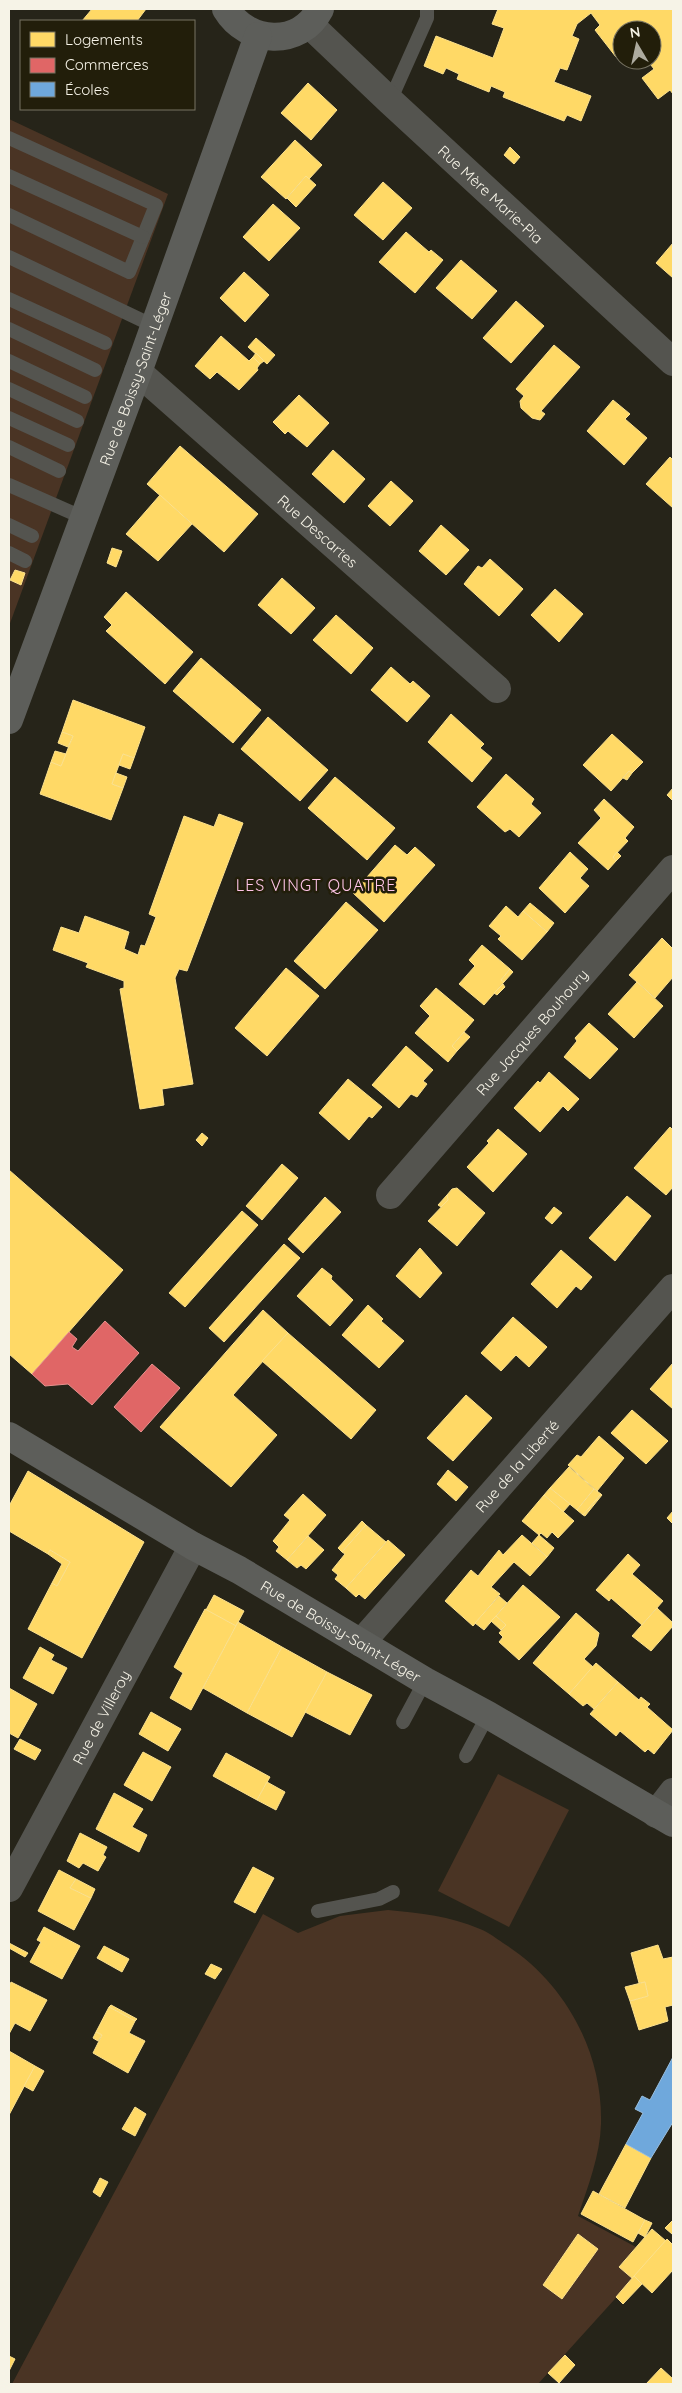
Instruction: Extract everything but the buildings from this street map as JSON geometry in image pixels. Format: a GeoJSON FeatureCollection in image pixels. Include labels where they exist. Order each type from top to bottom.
{"type":"FeatureCollection","features":[{"type":"Feature","properties":{"kind":"main road"},"geometry":{"type":"LineString","coordinates":[[226,9],[232,18],[244,29],[258,36],[276,38],[294,34],[314,16]]}},
{"type":"Feature","properties":{"kind":"main road","name":"Rue de Boissy-Saint-Léger"},"geometry":{"type":"LineString","coordinates":[[9,720],[138,372],[258,36]]}},
{"type":"Feature","properties":{"kind":"main road","name":"Rue de Boissy-Saint-Léger"},"geometry":{"type":"LineString","coordinates":[[9,1436],[193,1546],[239,1570],[425,1681],[488,1715],[665,1818]]}},
{"type":"Feature","properties":{"kind":"street","name":"Rue Mère Marie-Pia"},"geometry":{"type":"LineString","coordinates":[[314,16],[390,101],[673,362]]}},
{"type":"Feature","properties":{"kind":"street","name":"Rue Descartes"},"geometry":{"type":"LineString","coordinates":[[138,372],[497,689]]}},
{"type":"Feature","properties":{"kind":"street","name":"Rue Jacques Bouhoury"},"geometry":{"type":"LineString","coordinates":[[390,1195],[673,869]]}},
{"type":"Feature","properties":{"kind":"street","name":"Rue de la Liberté"},"geometry":{"type":"LineString","coordinates":[[361,1643],[673,1288]]}},
{"type":"Feature","properties":{"kind":"street","name":"Rue de Villeroy"},"geometry":{"type":"LineString","coordinates":[[9,1888],[193,1546]]}},
{"type":"Feature","properties":{"kind":"street"},"geometry":{"type":"LineString","coordinates":[[665,1818],[673,1792]]}},
{"type":"Feature","properties":{"kind":"lane"},"geometry":{"type":"LineString","coordinates":[[390,101],[426,18],[427,9]]}},
{"type":"Feature","properties":{"kind":"lane"},"geometry":{"type":"LineString","coordinates":[[9,215],[129,272],[156,205],[10,142]]}},
{"type":"Feature","properties":{"kind":"lane"},"geometry":{"type":"LineString","coordinates":[[9,176],[143,237]]}},
{"type":"Feature","properties":{"kind":"lane"},"geometry":{"type":"LineString","coordinates":[[9,257],[154,326]]}},
{"type":"Feature","properties":{"kind":"lane"},"geometry":{"type":"LineString","coordinates":[[9,298],[105,343]]}},
{"type":"Feature","properties":{"kind":"lane"},"geometry":{"type":"LineString","coordinates":[[9,329],[95,370]]}},
{"type":"Feature","properties":{"kind":"lane"},"geometry":{"type":"LineString","coordinates":[[9,361],[85,397]]}},
{"type":"Feature","properties":{"kind":"lane"},"geometry":{"type":"LineString","coordinates":[[9,389],[77,421]]}},
{"type":"Feature","properties":{"kind":"lane"},"geometry":{"type":"LineString","coordinates":[[9,418],[68,446]]}},
{"type":"Feature","properties":{"kind":"lane"},"geometry":{"type":"LineString","coordinates":[[9,447],[59,471]]}},
{"type":"Feature","properties":{"kind":"lane"},"geometry":{"type":"LineString","coordinates":[[9,485],[84,518]]}},
{"type":"Feature","properties":{"kind":"lane"},"geometry":{"type":"LineString","coordinates":[[9,525],[32,536]]}},
{"type":"Feature","properties":{"kind":"lane"},"geometry":{"type":"LineString","coordinates":[[9,554],[25,561]]}},
{"type":"Feature","properties":{"kind":"lane"},"geometry":{"type":"LineString","coordinates":[[403,1722],[425,1681]]}},
{"type":"Feature","properties":{"kind":"lane"},"geometry":{"type":"LineString","coordinates":[[466,1756],[488,1715]]}},
{"type":"Feature","properties":{"kind":"lane"},"geometry":{"type":"LineString","coordinates":[[318,1911],[379,1899],[393,1892]]}},
{"type":"Feature","properties":{"kind":"shaded area"},"geometry":{"type":"Polygon","coordinates":[[[9,119],[168,194],[9,626],[9,119]]]}},
{"type":"Feature","properties":{"kind":"shaded area"},"geometry":{"type":"Polygon","coordinates":[[[498,1774],[569,1810],[509,1927],[438,1891],[498,1774]]]}},
{"type":"Feature","properties":{"kind":"shaded area"},"geometry":{"type":"Polygon","coordinates":[[[388,1910],[446,1918],[495,1937],[525,1959],[544,1977],[576,2020],[595,2070],[600,2097],[601,2124],[593,2171],[578,2216],[636,2247],[619,2266],[633,2279],[538,2384],[12,2384],[263,1914],[298,1933],[340,1916],[388,1910]]]}},
{"type":"Feature","properties":{"kind":"district","name":"LES VINGT QUATRE"},"geometry":{"type":"Point","coordinates":[316,885]}}]}
